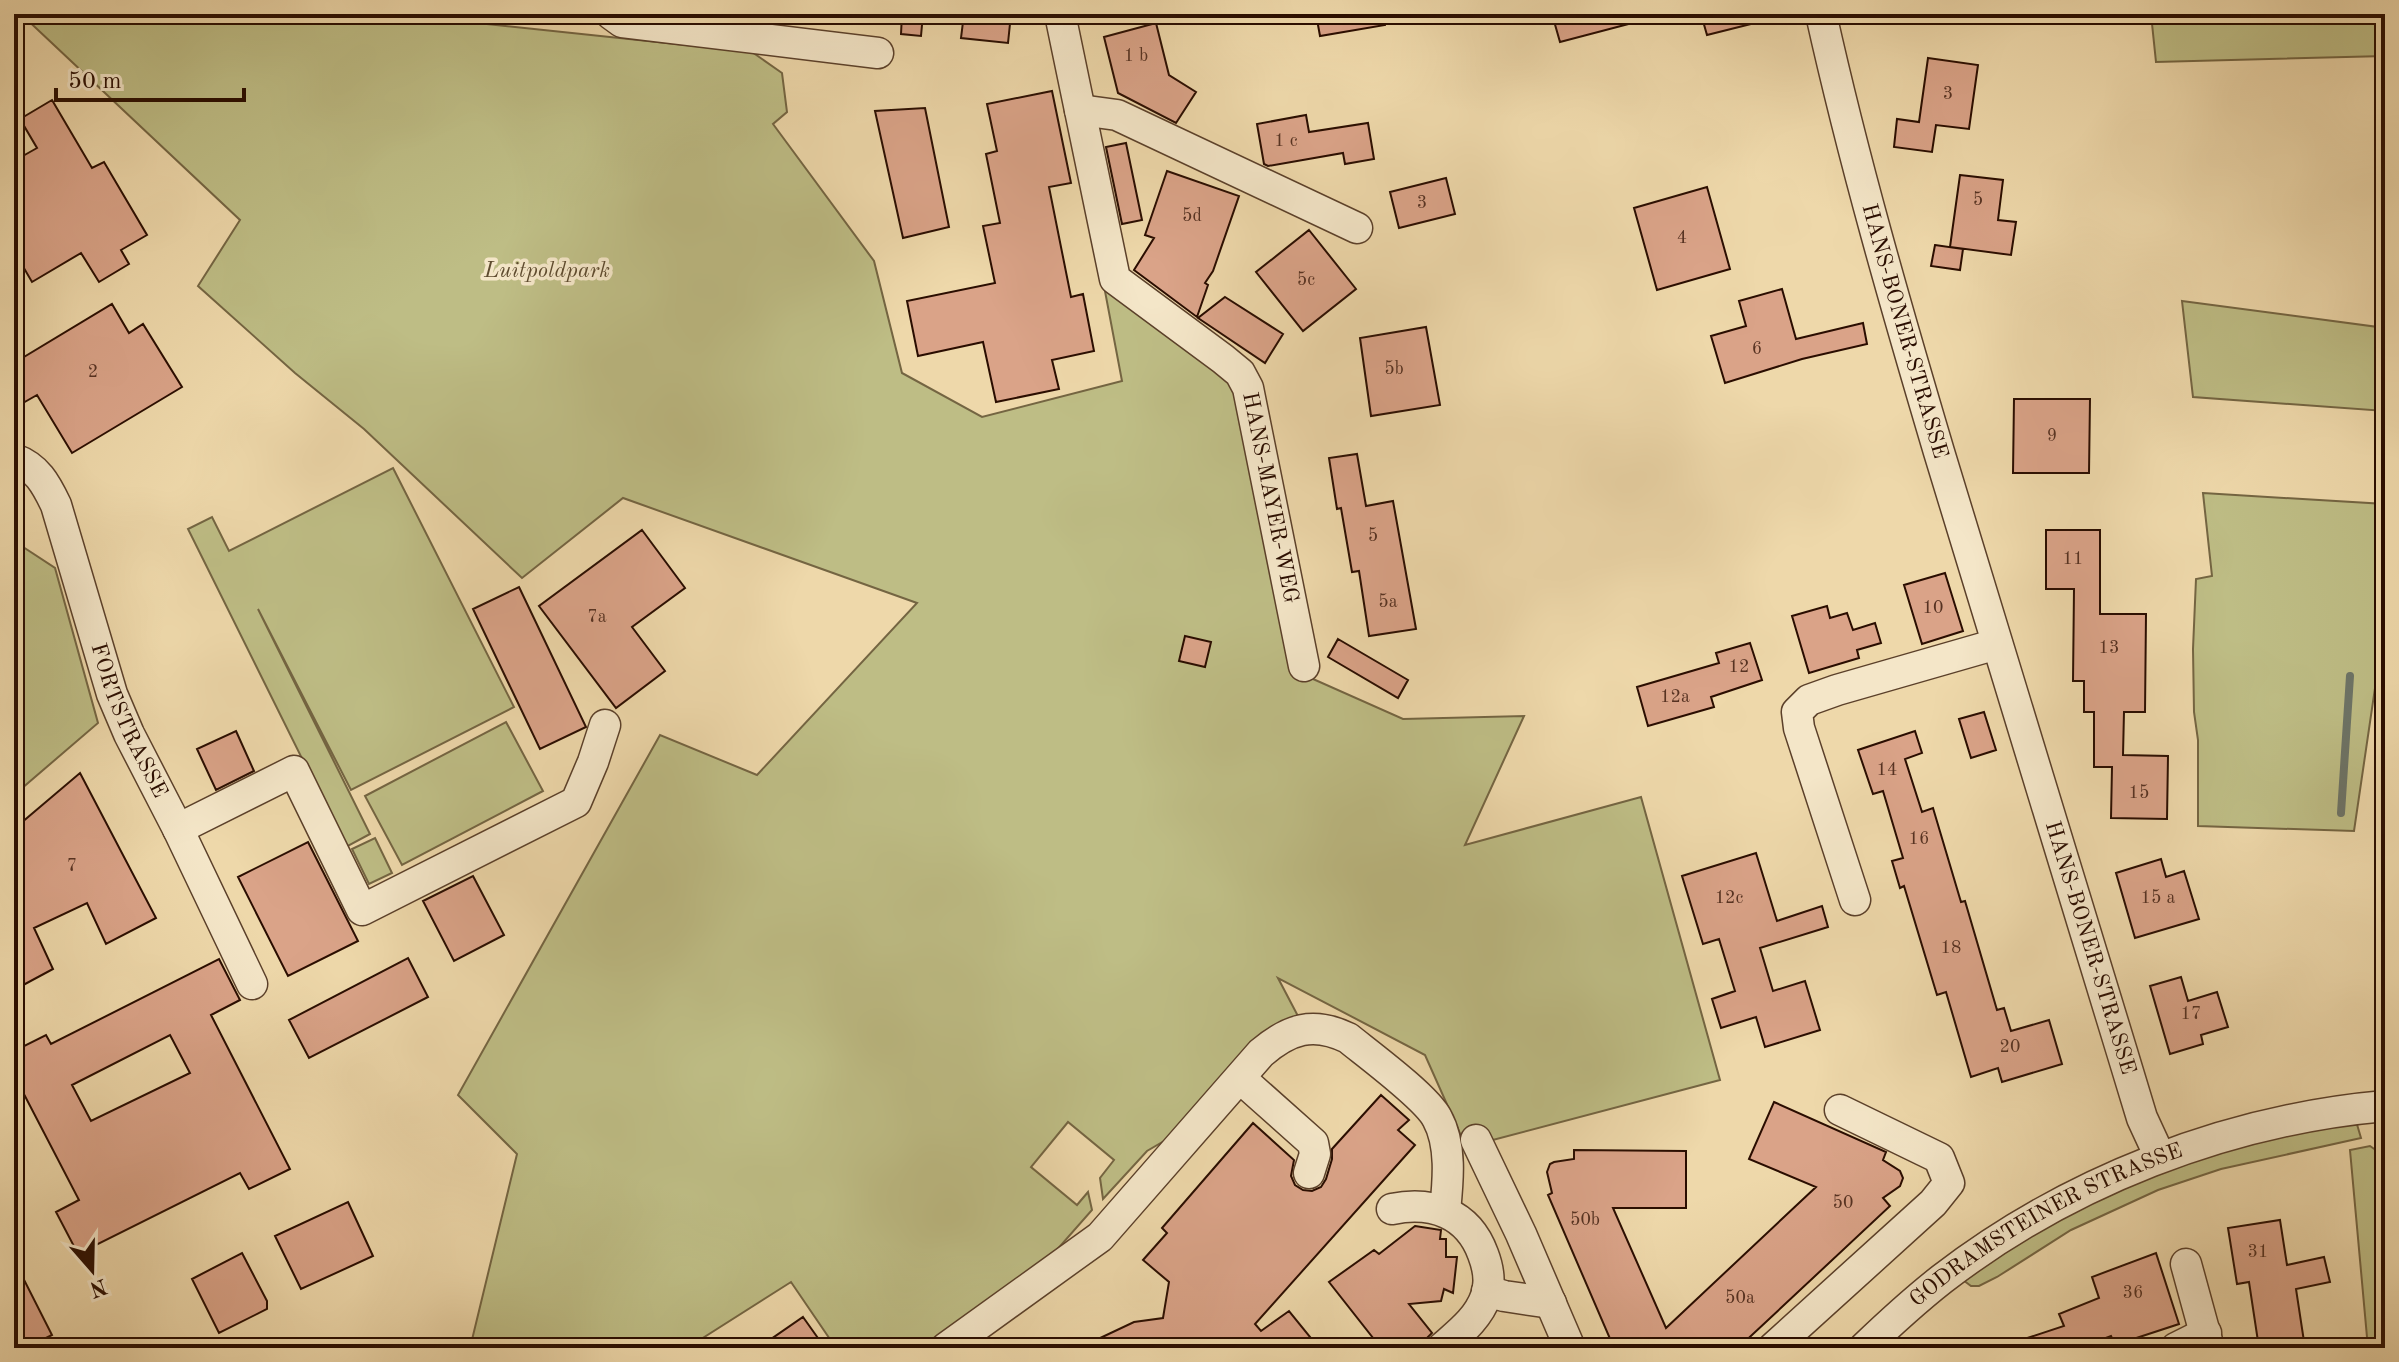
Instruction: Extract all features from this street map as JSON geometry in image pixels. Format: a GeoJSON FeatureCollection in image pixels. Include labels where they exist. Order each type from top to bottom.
{"type":"FeatureCollection","features":[{"type":"Feature","properties":{"kind":"street"},"geometry":{"type":"LineString","coordinates":[[611,14],[622,22],[878,53]]}},
{"type":"Feature","properties":{"kind":"street","name":"HANS-MAYER-WEG"},"geometry":{"type":"LineString","coordinates":[[1060,14],[1115,279],[1223,359],[1240,373],[1248,388],[1304,666]]}},
{"type":"Feature","properties":{"kind":"street","name":"HANS-BONER-STRASSE"},"geometry":{"type":"LineString","coordinates":[[1821,14],[1841,103],[1881,250],[1997,644],[2142,1118],[2160,1157]]}},
{"type":"Feature","properties":{"kind":"street"},"geometry":{"type":"LineString","coordinates":[[1080,110],[1117,115],[1357,228]]}},
{"type":"Feature","properties":{"kind":"street","name":"FORTSTRASSE"},"geometry":{"type":"LineString","coordinates":[[14,459],[43,478],[56,505],[112,694],[252,984]]}},
{"type":"Feature","properties":{"kind":"street"},"geometry":{"type":"LineString","coordinates":[[1855,900],[1799,728],[1797,712],[1809,700],[1837,690],[1997,644]]}},
{"type":"Feature","properties":{"kind":"street"},"geometry":{"type":"LineString","coordinates":[[178,829],[294,771],[362,910],[576,802],[605,725]]}},
{"type":"Feature","properties":{"kind":"street"},"geometry":{"type":"LineString","coordinates":[[946,1348],[1100,1237],[1261,1053],[1277,1038],[1295,1031],[1310,1028],[1333,1031],[1348,1038],[1429,1107],[1436,1116],[1445,1145],[1448,1173],[1445,1211]]}},
{"type":"Feature","properties":{"kind":"street"},"geometry":{"type":"LineString","coordinates":[[1240,1078],[1313,1143],[1315,1154],[1309,1173]]}},
{"type":"Feature","properties":{"kind":"street","name":"GODRAMSTEINER STRASSE"},"geometry":{"type":"LineString","coordinates":[[1864,1348],[1943,1278],[1987,1248],[2080,1195],[2160,1157],[2246,1131],[2333,1112],[2385,1106]]}},
{"type":"Feature","properties":{"kind":"street"},"geometry":{"type":"LineString","coordinates":[[1773,1348],[1933,1203],[1949,1183],[1939,1158],[1840,1110]]}},
{"type":"Feature","properties":{"kind":"street"},"geometry":{"type":"LineString","coordinates":[[1476,1140],[1570,1348]]}},
{"type":"Feature","properties":{"kind":"street"},"geometry":{"type":"LineString","coordinates":[[1392,1209],[1408,1206],[1445,1211],[1465,1224],[1479,1242],[1488,1271],[1487,1291],[1473,1319],[1442,1348]]}},
{"type":"Feature","properties":{"kind":"street"},"geometry":{"type":"LineString","coordinates":[[2176,1348],[2207,1340],[2186,1264]]}},
{"type":"Feature","properties":{"kind":"street"},"geometry":{"type":"LineString","coordinates":[[1487,1291],[1551,1303]]}},
{"type":"Feature","properties":{"kind":"green space","name":"Luitpoldpark"},"geometry":{"type":"Polygon","coordinates":[[[21,14],[393,14],[752,52],[782,73],[787,112],[773,124],[874,261],[902,373],[982,417],[1122,381],[1104,286],[1232,372],[1295,671],[1403,719],[1524,716],[1465,845],[1641,797],[1720,1080],[1466,1147],[1425,1055],[1278,978],[1299,1018],[1183,1130],[1147,1151],[1103,1199],[1100,1178],[1114,1160],[1068,1122],[1031,1167],[1077,1205],[1088,1192],[1092,1210],[1040,1269],[932,1348],[836,1348],[791,1282],[687,1348],[470,1348],[517,1154],[458,1095],[660,735],[757,775],[917,603],[623,498],[522,578],[364,429],[295,373],[198,286],[240,220],[21,14]]]}},
{"type":"Feature","properties":{"kind":"green space"},"geometry":{"type":"Polygon","coordinates":[[[2151,14],[2385,14],[2385,56],[2156,62],[2151,14]]]}},
{"type":"Feature","properties":{"kind":"green space"},"geometry":{"type":"Polygon","coordinates":[[[2182,301],[2385,328],[2385,411],[2193,397],[2182,301]]]}},
{"type":"Feature","properties":{"kind":"green space"},"geometry":{"type":"Polygon","coordinates":[[[393,468],[514,707],[351,790],[258,609],[370,834],[346,847],[188,529],[212,517],[229,551],[393,468]]]}},
{"type":"Feature","properties":{"kind":"green space"},"geometry":{"type":"Polygon","coordinates":[[[2203,493],[2385,504],[2385,599],[2354,831],[2198,826],[2198,740],[2194,712],[2193,649],[2196,579],[2212,576],[2203,493]]]}},
{"type":"Feature","properties":{"kind":"green space"},"geometry":{"type":"Polygon","coordinates":[[[17,543],[55,568],[98,723],[14,795],[14,554],[17,543]]]}},
{"type":"Feature","properties":{"kind":"green space"},"geometry":{"type":"Polygon","coordinates":[[[506,722],[543,791],[402,865],[365,796],[506,722]]]}},
{"type":"Feature","properties":{"kind":"green space"},"geometry":{"type":"Polygon","coordinates":[[[375,838],[392,873],[369,884],[352,849],[375,838]]]}},
{"type":"Feature","properties":{"kind":"green space"},"geometry":{"type":"Polygon","coordinates":[[[2356,1121],[2361,1138],[2221,1169],[2158,1190],[2071,1230],[1979,1286],[1971,1286],[1963,1280],[1978,1267],[2062,1217],[2169,1167],[2298,1131],[2356,1121]]]}},
{"type":"Feature","properties":{"kind":"green space"},"geometry":{"type":"Polygon","coordinates":[[[2370,1146],[2380,1153],[2385,1203],[2385,1348],[2368,1348],[2350,1150],[2370,1146]]]}},
{"type":"Feature","properties":{"kind":"building"},"geometry":{"type":"Polygon","coordinates":[[[902,14],[923,14],[921,36],[901,34],[902,14]]]}},
{"type":"Feature","properties":{"kind":"building"},"geometry":{"type":"Polygon","coordinates":[[[964,14],[1011,14],[1008,43],[961,38],[964,14]]]}},
{"type":"Feature","properties":{"kind":"building"},"geometry":{"type":"Polygon","coordinates":[[[1316,14],[1384,14],[1385,25],[1320,36],[1316,14]]]}},
{"type":"Feature","properties":{"kind":"building"},"geometry":{"type":"Polygon","coordinates":[[[1552,14],[1639,14],[1640,21],[1560,42],[1552,14]]]}},
{"type":"Feature","properties":{"kind":"building"},"geometry":{"type":"Polygon","coordinates":[[[1701,14],[1762,14],[1763,21],[1707,35],[1701,14]]]}},
{"type":"Feature","properties":{"kind":"building"},"geometry":{"type":"Polygon","coordinates":[[[1156,23],[1169,75],[1196,92],[1176,123],[1118,93],[1104,37],[1156,23]]]}},
{"type":"Feature","properties":{"kind":"building"},"geometry":{"type":"Polygon","coordinates":[[[1928,58],[1978,65],[1969,129],[1936,125],[1932,152],[1894,147],[1897,119],[1919,122],[1928,58]]]}},
{"type":"Feature","properties":{"kind":"building"},"geometry":{"type":"Polygon","coordinates":[[[1052,91],[1071,183],[1049,187],[1071,297],[1083,294],[1094,351],[1052,360],[1059,389],[996,402],[983,342],[918,356],[907,301],[995,283],[983,226],[1000,223],[986,154],[997,151],[987,104],[1052,91]]]}},
{"type":"Feature","properties":{"kind":"building"},"geometry":{"type":"Polygon","coordinates":[[[52,100],[92,168],[104,162],[147,235],[121,250],[129,264],[99,282],[81,253],[32,282],[14,251],[14,161],[37,148],[20,119],[52,100]]]}},
{"type":"Feature","properties":{"kind":"building"},"geometry":{"type":"Polygon","coordinates":[[[925,108],[949,227],[903,238],[875,111],[925,108]]]}},
{"type":"Feature","properties":{"kind":"building"},"geometry":{"type":"Polygon","coordinates":[[[1306,115],[1309,132],[1368,123],[1374,159],[1345,164],[1343,153],[1268,166],[1264,164],[1257,124],[1306,115]]]}},
{"type":"Feature","properties":{"kind":"building"},"geometry":{"type":"Polygon","coordinates":[[[1126,143],[1142,220],[1122,224],[1106,147],[1126,143]]]}},
{"type":"Feature","properties":{"kind":"building"},"geometry":{"type":"Polygon","coordinates":[[[1167,171],[1239,196],[1213,271],[1205,283],[1208,285],[1197,317],[1134,270],[1154,238],[1145,235],[1167,171]]]}},
{"type":"Feature","properties":{"kind":"building"},"geometry":{"type":"Polygon","coordinates":[[[1960,175],[2003,180],[1998,220],[2016,222],[2011,255],[1950,247],[1960,175]]]}},
{"type":"Feature","properties":{"kind":"building"},"geometry":{"type":"Polygon","coordinates":[[[1446,178],[1455,214],[1399,228],[1390,192],[1446,178]]]}},
{"type":"Feature","properties":{"kind":"building"},"geometry":{"type":"Polygon","coordinates":[[[1707,187],[1730,269],[1657,290],[1634,208],[1707,187]]]}},
{"type":"Feature","properties":{"kind":"building"},"geometry":{"type":"Polygon","coordinates":[[[1309,230],[1356,289],[1303,331],[1256,272],[1309,230]]]}},
{"type":"Feature","properties":{"kind":"building"},"geometry":{"type":"Polygon","coordinates":[[[1935,245],[1963,249],[1960,270],[1931,266],[1935,245]]]}},
{"type":"Feature","properties":{"kind":"building"},"geometry":{"type":"Polygon","coordinates":[[[1782,289],[1796,339],[1863,323],[1867,344],[1802,359],[1725,383],[1711,336],[1746,326],[1739,301],[1782,289]]]}},
{"type":"Feature","properties":{"kind":"building"},"geometry":{"type":"Polygon","coordinates":[[[1225,297],[1283,334],[1265,363],[1198,318],[1225,297]]]}},
{"type":"Feature","properties":{"kind":"building"},"geometry":{"type":"Polygon","coordinates":[[[112,304],[129,333],[143,324],[182,387],[72,453],[37,395],[14,408],[14,363],[112,304]]]}},
{"type":"Feature","properties":{"kind":"building"},"geometry":{"type":"Polygon","coordinates":[[[1426,327],[1440,405],[1371,416],[1360,338],[1426,327]]]}},
{"type":"Feature","properties":{"kind":"building"},"geometry":{"type":"Polygon","coordinates":[[[2014,399],[2090,399],[2089,473],[2013,473],[2014,399]]]}},
{"type":"Feature","properties":{"kind":"building"},"geometry":{"type":"Polygon","coordinates":[[[1357,454],[1366,506],[1393,501],[1416,629],[1369,636],[1359,571],[1352,572],[1329,458],[1357,454]]]}},
{"type":"Feature","properties":{"kind":"building"},"geometry":{"type":"Polygon","coordinates":[[[642,530],[685,588],[632,627],[665,671],[616,708],[539,606],[642,530]]]}},
{"type":"Feature","properties":{"kind":"building"},"geometry":{"type":"Polygon","coordinates":[[[2046,530],[2100,530],[2100,614],[2146,614],[2145,712],[2124,712],[2123,755],[2168,756],[2167,819],[2111,818],[2112,767],[2094,767],[2094,712],[2084,712],[2084,681],[2073,681],[2074,589],[2046,589],[2046,530]]]}},
{"type":"Feature","properties":{"kind":"building"},"geometry":{"type":"Polygon","coordinates":[[[1945,573],[1963,631],[1922,644],[1904,585],[1945,573]]]}},
{"type":"Feature","properties":{"kind":"building"},"geometry":{"type":"Polygon","coordinates":[[[519,587],[586,727],[540,749],[473,609],[519,587]]]}},
{"type":"Feature","properties":{"kind":"building"},"geometry":{"type":"Polygon","coordinates":[[[1827,606],[1830,618],[1847,613],[1853,630],[1875,623],[1881,643],[1857,650],[1859,658],[1809,673],[1792,616],[1827,606]]]}},
{"type":"Feature","properties":{"kind":"building"},"geometry":{"type":"Polygon","coordinates":[[[1185,636],[1211,642],[1205,667],[1179,661],[1185,636]]]}},
{"type":"Feature","properties":{"kind":"building"},"geometry":{"type":"Polygon","coordinates":[[[1338,639],[1408,680],[1398,698],[1328,657],[1338,639]]]}},
{"type":"Feature","properties":{"kind":"building"},"geometry":{"type":"Polygon","coordinates":[[[1750,643],[1762,680],[1711,697],[1714,707],[1648,726],[1637,687],[1719,663],[1716,653],[1750,643]]]}},
{"type":"Feature","properties":{"kind":"building"},"geometry":{"type":"Polygon","coordinates":[[[1984,712],[1996,750],[1971,758],[1959,719],[1984,712]]]}},
{"type":"Feature","properties":{"kind":"building"},"geometry":{"type":"Polygon","coordinates":[[[236,731],[254,771],[216,790],[197,749],[236,731]]]}},
{"type":"Feature","properties":{"kind":"building"},"geometry":{"type":"Polygon","coordinates":[[[1915,731],[1922,753],[1905,759],[1922,812],[1933,808],[1961,902],[1965,901],[1997,1010],[2004,1008],[2011,1031],[2049,1020],[2062,1064],[2002,1082],[1998,1068],[1971,1077],[1946,992],[1937,995],[1904,886],[1900,888],[1892,861],[1903,858],[1883,791],[1873,794],[1858,750],[1915,731]]]}},
{"type":"Feature","properties":{"kind":"building"},"geometry":{"type":"Polygon","coordinates":[[[80,773],[156,918],[106,944],[87,903],[34,928],[53,969],[14,990],[14,829],[80,773]]]}},
{"type":"Feature","properties":{"kind":"building"},"geometry":{"type":"Polygon","coordinates":[[[308,842],[358,941],[288,976],[238,877],[308,842]]]}},
{"type":"Feature","properties":{"kind":"building"},"geometry":{"type":"Polygon","coordinates":[[[1756,853],[1777,921],[1822,906],[1828,927],[1760,948],[1773,991],[1805,981],[1820,1030],[1765,1047],[1756,1017],[1721,1028],[1712,999],[1735,991],[1719,939],[1703,944],[1682,876],[1756,853]]]}},
{"type":"Feature","properties":{"kind":"building"},"geometry":{"type":"Polygon","coordinates":[[[2161,859],[2166,877],[2184,871],[2199,919],[2135,938],[2116,873],[2161,859]]]}},
{"type":"Feature","properties":{"kind":"building"},"geometry":{"type":"Polygon","coordinates":[[[473,876],[504,935],[454,961],[423,901],[473,876]]]}},
{"type":"Feature","properties":{"kind":"building"},"geometry":{"type":"Polygon","coordinates":[[[408,958],[428,997],[309,1058],[289,1020],[408,958]]]}},
{"type":"Feature","properties":{"kind":"building"},"geometry":{"type":"Polygon","coordinates":[[[219,959],[240,1000],[211,1015],[290,1169],[249,1189],[240,1173],[78,1254],[56,1212],[79,1200],[14,1075],[14,1051],[46,1035],[51,1044],[219,959]],[[170,1035],[72,1085],[91,1121],[190,1073],[170,1035]]]}},
{"type":"Feature","properties":{"kind":"building"},"geometry":{"type":"Polygon","coordinates":[[[2181,977],[2188,1001],[2217,992],[2228,1027],[2201,1035],[2203,1044],[2170,1054],[2150,986],[2181,977]]]}},
{"type":"Feature","properties":{"kind":"building"},"geometry":{"type":"Polygon","coordinates":[[[1381,1095],[1409,1120],[1398,1130],[1415,1145],[1255,1324],[1261,1331],[1289,1311],[1319,1348],[1079,1348],[1134,1322],[1163,1318],[1169,1282],[1143,1260],[1167,1233],[1162,1228],[1253,1123],[1294,1160],[1291,1176],[1295,1185],[1312,1191],[1321,1187],[1326,1179],[1332,1149],[1381,1095]]]}},
{"type":"Feature","properties":{"kind":"building"},"geometry":{"type":"Polygon","coordinates":[[[1774,1102],[1886,1152],[1883,1160],[1900,1171],[1903,1178],[1900,1186],[1883,1198],[1890,1206],[1738,1348],[1614,1348],[1548,1195],[1552,1193],[1547,1172],[1550,1164],[1574,1159],[1574,1150],[1686,1151],[1686,1208],[1613,1208],[1666,1328],[1816,1187],[1749,1159],[1774,1102]]]}},
{"type":"Feature","properties":{"kind":"building"},"geometry":{"type":"Polygon","coordinates":[[[348,1202],[373,1256],[301,1289],[275,1236],[348,1202]]]}},
{"type":"Feature","properties":{"kind":"building"},"geometry":{"type":"Polygon","coordinates":[[[2280,1220],[2287,1265],[2324,1257],[2330,1282],[2296,1289],[2305,1348],[2259,1348],[2249,1282],[2237,1284],[2228,1228],[2280,1220]]]}},
{"type":"Feature","properties":{"kind":"building"},"geometry":{"type":"Polygon","coordinates":[[[1415,1226],[1441,1230],[1440,1239],[1446,1239],[1446,1257],[1457,1257],[1453,1293],[1444,1289],[1441,1301],[1409,1304],[1432,1333],[1417,1348],[1381,1348],[1329,1282],[1374,1250],[1379,1254],[1415,1226]]]}},
{"type":"Feature","properties":{"kind":"building"},"geometry":{"type":"Polygon","coordinates":[[[242,1253],[267,1301],[267,1309],[219,1333],[192,1279],[242,1253]]]}},
{"type":"Feature","properties":{"kind":"building"},"geometry":{"type":"Polygon","coordinates":[[[2156,1253],[2179,1324],[2115,1345],[2111,1336],[2079,1348],[2010,1348],[2009,1344],[2064,1326],[2059,1314],[2099,1298],[2092,1277],[2156,1253]]]}},
{"type":"Feature","properties":{"kind":"building"},"geometry":{"type":"Polygon","coordinates":[[[14,1260],[52,1335],[26,1348],[14,1348],[14,1260]]]}},
{"type":"Feature","properties":{"kind":"building"},"geometry":{"type":"Polygon","coordinates":[[[803,1317],[825,1348],[758,1348],[803,1317]]]}},
{"type":"Feature","properties":{"kind":"waterway"},"geometry":{"type":"LineString","coordinates":[[2341,813],[2350,676]]}}]}
